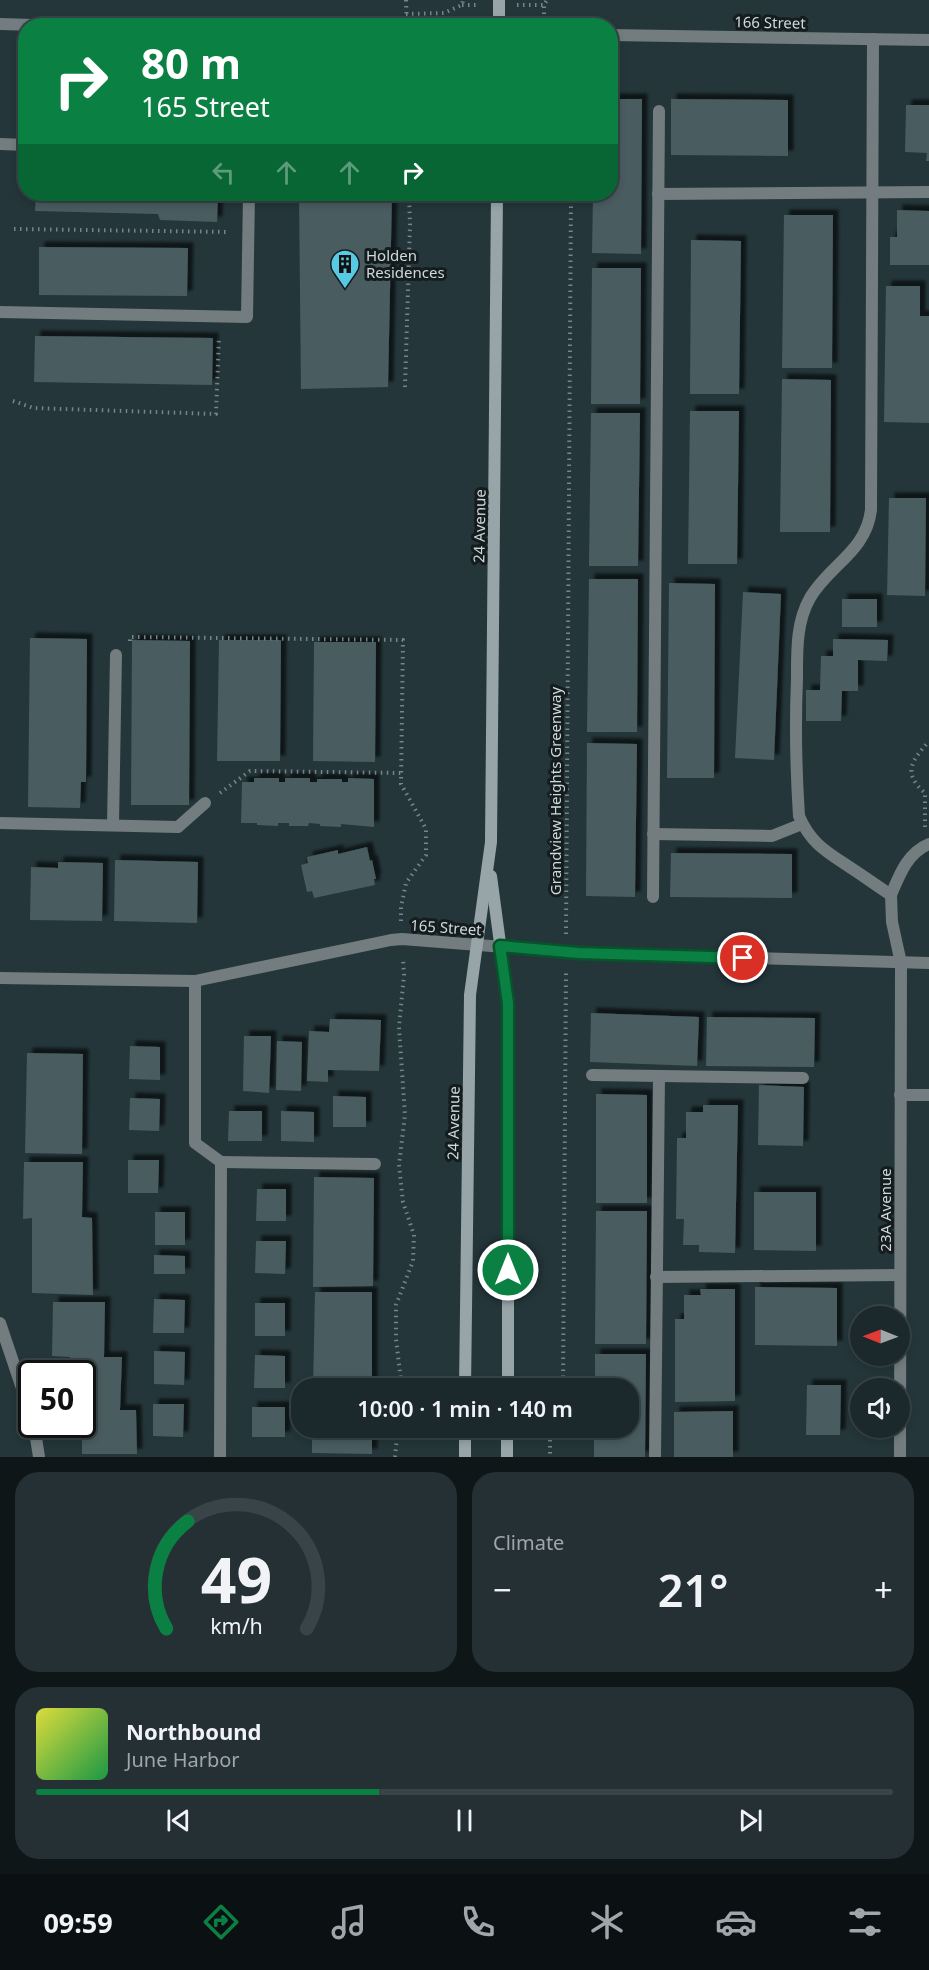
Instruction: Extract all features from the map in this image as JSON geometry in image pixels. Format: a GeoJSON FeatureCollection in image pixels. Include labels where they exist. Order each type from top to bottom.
{"type":"FeatureCollection","features":[{"type":"Feature","properties":{"kind":"main road"},"geometry":{"type":"LineString","coordinates":[[499,0],[499,18]]}},
{"type":"Feature","properties":{"kind":"main road","name":"24 Avenue"},"geometry":{"type":"LineString","coordinates":[[465,1378],[470,995],[489,860],[497,201]]}},
{"type":"Feature","properties":{"kind":"main road","name":"24 Avenue"},"geometry":{"type":"LineString","coordinates":[[489,860],[508,1003],[508,1378]]}},
{"type":"Feature","properties":{"kind":"main road"},"geometry":{"type":"LineString","coordinates":[[465,1438],[465,1457]]}},
{"type":"Feature","properties":{"kind":"main road"},"geometry":{"type":"LineString","coordinates":[[507,1438],[507,1457]]}},
{"type":"Feature","properties":{"kind":"street"},"geometry":{"type":"LineString","coordinates":[[0,24],[18,25]]}},
{"type":"Feature","properties":{"kind":"street","name":"166 Street"},"geometry":{"type":"LineString","coordinates":[[618,34],[929,40]]}},
{"type":"Feature","properties":{"kind":"street"},"geometry":{"type":"LineString","coordinates":[[873,39],[869,525],[863,538],[810,599],[800,627],[795,734],[799,816],[808,834],[830,856],[891,895],[901,870],[913,855],[927,845]]}},
{"type":"Feature","properties":{"kind":"street"},"geometry":{"type":"LineString","coordinates":[[653,897],[659,111]]}},
{"type":"Feature","properties":{"kind":"street"},"geometry":{"type":"LineString","coordinates":[[0,144],[18,145]]}},
{"type":"Feature","properties":{"kind":"street"},"geometry":{"type":"LineString","coordinates":[[658,195],[929,192]]}},
{"type":"Feature","properties":{"kind":"street"},"geometry":{"type":"LineString","coordinates":[[0,312],[247,317],[249,201]]}},
{"type":"Feature","properties":{"kind":"street"},"geometry":{"type":"LineString","coordinates":[[113,825],[116,655]]}},
{"type":"Feature","properties":{"kind":"street"},"geometry":{"type":"LineString","coordinates":[[0,823],[178,827],[205,803]]}},
{"type":"Feature","properties":{"kind":"street"},"geometry":{"type":"LineString","coordinates":[[653,834],[772,836],[802,824]]}},
{"type":"Feature","properties":{"kind":"street","name":"23A Avenue"},"geometry":{"type":"LineString","coordinates":[[891,895],[892,922],[901,963],[900,1457]]}},
{"type":"Feature","properties":{"kind":"street","name":"165 Street"},"geometry":{"type":"LineString","coordinates":[[0,978],[195,981],[402,939],[591,953],[929,963]]}},
{"type":"Feature","properties":{"kind":"street"},"geometry":{"type":"LineString","coordinates":[[195,981],[195,1143],[221,1162],[375,1164]]}},
{"type":"Feature","properties":{"kind":"street"},"geometry":{"type":"LineString","coordinates":[[592,1075],[803,1078]]}},
{"type":"Feature","properties":{"kind":"street"},"geometry":{"type":"LineString","coordinates":[[655,1457],[659,1076]]}},
{"type":"Feature","properties":{"kind":"street"},"geometry":{"type":"LineString","coordinates":[[900,1095],[929,1095]]}},
{"type":"Feature","properties":{"kind":"street"},"geometry":{"type":"LineString","coordinates":[[220,1457],[221,1162]]}},
{"type":"Feature","properties":{"kind":"street"},"geometry":{"type":"LineString","coordinates":[[656,1276],[900,1275]]}},
{"type":"Feature","properties":{"kind":"street"},"geometry":{"type":"LineString","coordinates":[[0,1323],[18,1376]]}},
{"type":"Feature","properties":{"kind":"street"},"geometry":{"type":"LineString","coordinates":[[36,1438],[39,1457]]}},
{"type":"Feature","properties":{"kind":"path"},"geometry":{"type":"LineString","coordinates":[[406,0],[406,18]]}},
{"type":"Feature","properties":{"kind":"path"},"geometry":{"type":"LineString","coordinates":[[406,14],[444,13],[462,5],[463,0]]}},
{"type":"Feature","properties":{"kind":"path"},"geometry":{"type":"LineString","coordinates":[[544,18],[544,5],[547,0]]}},
{"type":"Feature","properties":{"kind":"path"},"geometry":{"type":"LineString","coordinates":[[405,387],[409,201]]}},
{"type":"Feature","properties":{"kind":"path","name":"Grandview Heights Greenway"},"geometry":{"type":"LineString","coordinates":[[564,1378],[571,201]]}},
{"type":"Feature","properties":{"kind":"path"},"geometry":{"type":"LineString","coordinates":[[14,229],[248,233]]}},
{"type":"Feature","properties":{"kind":"path"},"geometry":{"type":"LineString","coordinates":[[13,401],[33,408],[216,414],[220,317]]}},
{"type":"Feature","properties":{"kind":"path"},"geometry":{"type":"LineString","coordinates":[[116,655],[116,646],[130,646],[130,637],[403,640],[401,784],[426,829],[426,855],[406,883],[401,907],[404,975],[399,1027],[405,1115],[399,1165],[403,1202],[414,1235],[413,1261],[396,1305],[396,1339],[401,1378]]}},
{"type":"Feature","properties":{"kind":"path"},"geometry":{"type":"LineString","coordinates":[[927,845],[925,793],[916,783],[911,762],[929,741]]}},
{"type":"Feature","properties":{"kind":"path"},"geometry":{"type":"LineString","coordinates":[[205,803],[250,771],[401,773]]}},
{"type":"Feature","properties":{"kind":"path"},"geometry":{"type":"LineString","coordinates":[[395,1457],[397,1438]]}},
{"type":"Feature","properties":{"kind":"path"},"geometry":{"type":"LineString","coordinates":[[550,1438],[550,1457]]}},
{"type":"Feature","properties":{"kind":"building"},"geometry":{"type":"Polygon","coordinates":[[[618,99],[642,99],[641,254],[592,253],[593,201],[618,201],[618,99]]]}},
{"type":"Feature","properties":{"kind":"building"},"geometry":{"type":"Polygon","coordinates":[[[671,99],[788,100],[788,156],[671,155],[671,99]]]}},
{"type":"Feature","properties":{"kind":"building"},"geometry":{"type":"Polygon","coordinates":[[[906,105],[929,105],[929,161],[926,161],[927,153],[905,152],[906,105]]]}},
{"type":"Feature","properties":{"kind":"building"},"geometry":{"type":"Polygon","coordinates":[[[36,201],[218,201],[217,222],[160,220],[158,214],[35,211],[36,201]]]}},
{"type":"Feature","properties":{"kind":"building","name":"Holden Residences"},"geometry":{"type":"Polygon","coordinates":[[[299,201],[392,201],[388,387],[301,389],[299,201]]]}},
{"type":"Feature","properties":{"kind":"building"},"geometry":{"type":"Polygon","coordinates":[[[897,210],[929,211],[929,265],[890,265],[890,237],[897,237],[897,210]]]}},
{"type":"Feature","properties":{"kind":"building"},"geometry":{"type":"Polygon","coordinates":[[[784,215],[833,215],[832,368],[782,368],[784,215]]]}},
{"type":"Feature","properties":{"kind":"building"},"geometry":{"type":"Polygon","coordinates":[[[691,240],[741,241],[739,394],[690,394],[691,240]]]}},
{"type":"Feature","properties":{"kind":"building"},"geometry":{"type":"Polygon","coordinates":[[[39,247],[188,248],[187,296],[39,295],[39,247]]]}},
{"type":"Feature","properties":{"kind":"building"},"geometry":{"type":"Polygon","coordinates":[[[592,268],[641,268],[640,404],[591,404],[592,268]]]}},
{"type":"Feature","properties":{"kind":"building"},"geometry":{"type":"Polygon","coordinates":[[[886,286],[920,286],[920,316],[929,316],[929,423],[884,422],[886,286]]]}},
{"type":"Feature","properties":{"kind":"building"},"geometry":{"type":"Polygon","coordinates":[[[35,336],[213,338],[212,385],[34,382],[35,336]]]}},
{"type":"Feature","properties":{"kind":"building"},"geometry":{"type":"Polygon","coordinates":[[[782,379],[831,380],[830,532],[780,532],[782,379]]]}},
{"type":"Feature","properties":{"kind":"building"},"geometry":{"type":"Polygon","coordinates":[[[690,411],[739,411],[737,564],[688,564],[690,411]]]}},
{"type":"Feature","properties":{"kind":"building"},"geometry":{"type":"Polygon","coordinates":[[[591,413],[640,413],[638,566],[589,566],[591,413]]]}},
{"type":"Feature","properties":{"kind":"building"},"geometry":{"type":"Polygon","coordinates":[[[889,498],[926,498],[925,596],[887,595],[889,498]]]}},
{"type":"Feature","properties":{"kind":"building"},"geometry":{"type":"Polygon","coordinates":[[[589,579],[638,579],[637,732],[587,732],[589,579]]]}},
{"type":"Feature","properties":{"kind":"building"},"geometry":{"type":"Polygon","coordinates":[[[669,583],[715,584],[714,778],[667,778],[669,583]]]}},
{"type":"Feature","properties":{"kind":"building"},"geometry":{"type":"Polygon","coordinates":[[[743,592],[781,594],[774,760],[735,758],[743,592]]]}},
{"type":"Feature","properties":{"kind":"building"},"geometry":{"type":"Polygon","coordinates":[[[842,599],[877,599],[877,627],[842,627],[842,599]]]}},
{"type":"Feature","properties":{"kind":"building"},"geometry":{"type":"Polygon","coordinates":[[[30,638],[87,639],[86,782],[81,782],[80,808],[28,807],[30,638]]]}},
{"type":"Feature","properties":{"kind":"building"},"geometry":{"type":"Polygon","coordinates":[[[833,639],[888,640],[887,661],[858,660],[858,691],[842,691],[841,721],[806,721],[806,690],[820,690],[821,656],[833,656],[833,639]]]}},
{"type":"Feature","properties":{"kind":"building"},"geometry":{"type":"Polygon","coordinates":[[[132,640],[190,641],[189,805],[131,805],[132,640]]]}},
{"type":"Feature","properties":{"kind":"building"},"geometry":{"type":"Polygon","coordinates":[[[219,640],[281,640],[280,761],[217,761],[219,640]]]}},
{"type":"Feature","properties":{"kind":"building"},"geometry":{"type":"Polygon","coordinates":[[[314,642],[376,642],[375,762],[313,761],[314,642]]]}},
{"type":"Feature","properties":{"kind":"building"},"geometry":{"type":"Polygon","coordinates":[[[587,743],[637,744],[635,897],[586,896],[587,743]]]}},
{"type":"Feature","properties":{"kind":"building"},"geometry":{"type":"Polygon","coordinates":[[[254,778],[279,778],[279,782],[285,782],[285,778],[310,778],[310,782],[317,782],[317,779],[342,779],[342,782],[348,782],[348,778],[374,779],[374,827],[341,824],[341,827],[320,826],[320,824],[309,823],[308,826],[289,826],[289,823],[278,823],[278,826],[241,823],[242,782],[254,782],[254,778]]]}},
{"type":"Feature","properties":{"kind":"building"},"geometry":{"type":"Polygon","coordinates":[[[367,847],[376,879],[374,879],[375,885],[314,898],[312,891],[307,892],[301,865],[308,863],[307,857],[338,850],[338,854],[367,847]]]}},
{"type":"Feature","properties":{"kind":"building"},"geometry":{"type":"Polygon","coordinates":[[[671,853],[792,854],[792,898],[670,897],[671,853]]]}},
{"type":"Feature","properties":{"kind":"building"},"geometry":{"type":"Polygon","coordinates":[[[115,860],[198,862],[197,923],[114,921],[115,860]]]}},
{"type":"Feature","properties":{"kind":"building"},"geometry":{"type":"Polygon","coordinates":[[[58,862],[103,863],[102,921],[30,920],[31,867],[58,868],[58,862]]]}},
{"type":"Feature","properties":{"kind":"building"},"geometry":{"type":"Polygon","coordinates":[[[591,1013],[699,1017],[697,1066],[590,1062],[591,1013]]]}},
{"type":"Feature","properties":{"kind":"building"},"geometry":{"type":"Polygon","coordinates":[[[707,1017],[815,1018],[814,1067],[706,1066],[707,1017]]]}},
{"type":"Feature","properties":{"kind":"building"},"geometry":{"type":"Polygon","coordinates":[[[330,1019],[381,1020],[379,1071],[328,1070],[328,1082],[307,1081],[309,1031],[329,1032],[330,1019]]]}},
{"type":"Feature","properties":{"kind":"building"},"geometry":{"type":"Polygon","coordinates":[[[244,1036],[271,1036],[269,1093],[243,1091],[244,1036]]]}},
{"type":"Feature","properties":{"kind":"building"},"geometry":{"type":"Polygon","coordinates":[[[277,1041],[302,1042],[301,1091],[276,1090],[277,1041]]]}},
{"type":"Feature","properties":{"kind":"building"},"geometry":{"type":"Polygon","coordinates":[[[130,1046],[160,1047],[160,1080],[129,1079],[130,1046]]]}},
{"type":"Feature","properties":{"kind":"building"},"geometry":{"type":"Polygon","coordinates":[[[27,1053],[83,1054],[82,1154],[25,1153],[27,1053]]]}},
{"type":"Feature","properties":{"kind":"building"},"geometry":{"type":"Polygon","coordinates":[[[759,1085],[804,1087],[803,1146],[758,1145],[759,1085]]]}},
{"type":"Feature","properties":{"kind":"building"},"geometry":{"type":"Polygon","coordinates":[[[596,1094],[647,1095],[647,1203],[596,1203],[596,1094]]]}},
{"type":"Feature","properties":{"kind":"building"},"geometry":{"type":"Polygon","coordinates":[[[333,1096],[366,1097],[366,1127],[333,1127],[333,1096]]]}},
{"type":"Feature","properties":{"kind":"building"},"geometry":{"type":"Polygon","coordinates":[[[130,1098],[160,1099],[159,1131],[129,1130],[130,1098]]]}},
{"type":"Feature","properties":{"kind":"building"},"geometry":{"type":"Polygon","coordinates":[[[703,1105],[738,1105],[735,1253],[699,1252],[699,1245],[683,1245],[684,1219],[676,1219],[677,1138],[686,1138],[686,1112],[703,1112],[703,1105]]]}},
{"type":"Feature","properties":{"kind":"building"},"geometry":{"type":"Polygon","coordinates":[[[229,1111],[262,1111],[262,1141],[228,1141],[229,1111]]]}},
{"type":"Feature","properties":{"kind":"building"},"geometry":{"type":"Polygon","coordinates":[[[281,1111],[314,1112],[314,1142],[281,1141],[281,1111]]]}},
{"type":"Feature","properties":{"kind":"building"},"geometry":{"type":"Polygon","coordinates":[[[128,1160],[159,1160],[158,1193],[128,1193],[128,1160]]]}},
{"type":"Feature","properties":{"kind":"building"},"geometry":{"type":"Polygon","coordinates":[[[24,1162],[83,1162],[82,1217],[92,1218],[93,1295],[32,1293],[32,1218],[23,1219],[24,1162]]]}},
{"type":"Feature","properties":{"kind":"building"},"geometry":{"type":"Polygon","coordinates":[[[314,1177],[374,1178],[373,1286],[313,1287],[314,1177]]]}},
{"type":"Feature","properties":{"kind":"building"},"geometry":{"type":"Polygon","coordinates":[[[257,1189],[286,1189],[286,1221],[256,1221],[257,1189]]]}},
{"type":"Feature","properties":{"kind":"building"},"geometry":{"type":"Polygon","coordinates":[[[754,1192],[816,1192],[816,1251],[754,1250],[754,1192]]]}},
{"type":"Feature","properties":{"kind":"building"},"geometry":{"type":"Polygon","coordinates":[[[596,1211],[647,1211],[646,1344],[595,1344],[596,1211]]]}},
{"type":"Feature","properties":{"kind":"building"},"geometry":{"type":"Polygon","coordinates":[[[155,1212],[185,1212],[185,1245],[155,1245],[155,1212]]]}},
{"type":"Feature","properties":{"kind":"building"},"geometry":{"type":"Polygon","coordinates":[[[256,1241],[286,1241],[285,1274],[255,1273],[256,1241]]]}},
{"type":"Feature","properties":{"kind":"building"},"geometry":{"type":"Polygon","coordinates":[[[154,1255],[185,1256],[185,1274],[154,1274],[154,1255]]]}},
{"type":"Feature","properties":{"kind":"building"},"geometry":{"type":"Polygon","coordinates":[[[755,1287],[837,1288],[837,1346],[755,1345],[755,1287]]]}},
{"type":"Feature","properties":{"kind":"building"},"geometry":{"type":"Polygon","coordinates":[[[700,1289],[735,1289],[735,1401],[675,1402],[675,1319],[684,1319],[684,1295],[701,1295],[700,1289]]]}},
{"type":"Feature","properties":{"kind":"building"},"geometry":{"type":"Polygon","coordinates":[[[315,1292],[372,1292],[372,1378],[313,1378],[315,1292]]]}},
{"type":"Feature","properties":{"kind":"building"},"geometry":{"type":"Polygon","coordinates":[[[154,1299],[185,1300],[184,1333],[153,1333],[154,1299]]]}},
{"type":"Feature","properties":{"kind":"building"},"geometry":{"type":"Polygon","coordinates":[[[53,1302],[105,1302],[104,1357],[122,1357],[120,1410],[136,1410],[137,1454],[82,1454],[82,1438],[96,1438],[96,1360],[70,1360],[70,1357],[52,1356],[53,1302]]]}},
{"type":"Feature","properties":{"kind":"building"},"geometry":{"type":"Polygon","coordinates":[[[255,1303],[285,1303],[285,1336],[255,1336],[255,1303]]]}},
{"type":"Feature","properties":{"kind":"building"},"geometry":{"type":"Polygon","coordinates":[[[154,1351],[185,1352],[184,1385],[154,1384],[154,1351]]]}},
{"type":"Feature","properties":{"kind":"building"},"geometry":{"type":"Polygon","coordinates":[[[595,1354],[646,1354],[645,1457],[594,1457],[594,1438],[639,1438],[639,1378],[595,1378],[595,1354]]]}},
{"type":"Feature","properties":{"kind":"building"},"geometry":{"type":"Polygon","coordinates":[[[255,1355],[285,1356],[285,1388],[254,1388],[255,1355]]]}},
{"type":"Feature","properties":{"kind":"building"},"geometry":{"type":"Polygon","coordinates":[[[807,1385],[841,1385],[840,1435],[806,1435],[807,1385]]]}},
{"type":"Feature","properties":{"kind":"building"},"geometry":{"type":"Polygon","coordinates":[[[153,1404],[184,1404],[183,1437],[153,1436],[153,1404]]]}},
{"type":"Feature","properties":{"kind":"building"},"geometry":{"type":"Polygon","coordinates":[[[252,1407],[285,1407],[285,1437],[252,1437],[252,1407]]]}},
{"type":"Feature","properties":{"kind":"building"},"geometry":{"type":"Polygon","coordinates":[[[733,1411],[733,1457],[674,1457],[674,1412],[733,1411]]]}},
{"type":"Feature","properties":{"kind":"building"},"geometry":{"type":"Polygon","coordinates":[[[312,1438],[372,1438],[372,1454],[312,1453],[312,1438]]]}},
{"type":"Feature","properties":{"kind":"place","name":"Holden Residences"},"geometry":{"type":"Point","coordinates":[345,290]}},
{"type":"Feature","properties":{"kind":"route"},"geometry":{"type":"LineString","coordinates":[[508,1270],[508,1003],[500,946],[579,953],[743,958]]}}]}
